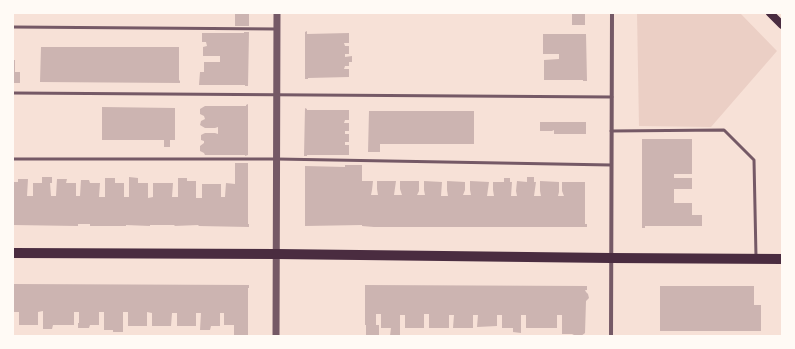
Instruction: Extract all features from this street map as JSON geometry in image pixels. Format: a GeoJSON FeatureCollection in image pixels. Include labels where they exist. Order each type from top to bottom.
{"type":"FeatureCollection","features":[{"type":"Feature","properties":{"kind":"main road"},"geometry":{"type":"LineString","coordinates":[[770,13],[782,26]]}},
{"type":"Feature","properties":{"kind":"main road"},"geometry":{"type":"LineString","coordinates":[[13,253],[782,259]]}},
{"type":"Feature","properties":{"kind":"street"},"geometry":{"type":"LineString","coordinates":[[276,336],[277,13]]}},
{"type":"Feature","properties":{"kind":"street"},"geometry":{"type":"LineString","coordinates":[[611,336],[612,13]]}},
{"type":"Feature","properties":{"kind":"lane"},"geometry":{"type":"LineString","coordinates":[[13,27],[277,29]]}},
{"type":"Feature","properties":{"kind":"lane"},"geometry":{"type":"LineString","coordinates":[[13,93],[277,96],[612,97]]}},
{"type":"Feature","properties":{"kind":"lane"},"geometry":{"type":"LineString","coordinates":[[611,131],[724,130],[754,160],[756,259]]}},
{"type":"Feature","properties":{"kind":"lane"},"geometry":{"type":"LineString","coordinates":[[13,158],[276,159],[612,165]]}},
{"type":"Feature","properties":{"kind":"shaded area"},"geometry":{"type":"Polygon","coordinates":[[[637,13],[740,13],[777,51],[711,127],[639,126],[637,13]]]}},
{"type":"Feature","properties":{"kind":"building"},"geometry":{"type":"Polygon","coordinates":[[[235,13],[249,13],[249,26],[235,26],[235,13]]]}},
{"type":"Feature","properties":{"kind":"building"},"geometry":{"type":"Polygon","coordinates":[[[572,13],[585,13],[585,25],[572,25],[572,13]]]}},
{"type":"Feature","properties":{"kind":"building"},"geometry":{"type":"Polygon","coordinates":[[[307,31],[307,34],[349,33],[349,43],[344,43],[345,46],[349,46],[349,54],[345,54],[345,57],[352,56],[352,62],[349,62],[349,66],[345,66],[344,69],[349,69],[349,77],[305,79],[305,32],[307,31]]]}},
{"type":"Feature","properties":{"kind":"building"},"geometry":{"type":"Polygon","coordinates":[[[249,32],[248,86],[199,85],[200,72],[204,72],[204,62],[220,62],[220,56],[203,56],[203,47],[207,46],[206,42],[202,42],[202,33],[249,32]]]}},
{"type":"Feature","properties":{"kind":"building"},"geometry":{"type":"Polygon","coordinates":[[[543,34],[586,34],[587,81],[544,80],[544,60],[559,59],[559,54],[543,54],[543,34]]]}},
{"type":"Feature","properties":{"kind":"building"},"geometry":{"type":"Polygon","coordinates":[[[41,47],[179,47],[180,83],[40,82],[41,47]]]}},
{"type":"Feature","properties":{"kind":"building"},"geometry":{"type":"Polygon","coordinates":[[[13,60],[15,60],[15,72],[20,72],[20,83],[13,83],[13,60]]]}},
{"type":"Feature","properties":{"kind":"building"},"geometry":{"type":"Polygon","coordinates":[[[248,104],[248,155],[205,155],[200,151],[200,146],[204,143],[204,141],[201,140],[201,135],[205,133],[218,134],[218,127],[205,128],[200,125],[201,121],[205,119],[204,116],[200,114],[200,109],[205,106],[246,106],[248,104]]]}},
{"type":"Feature","properties":{"kind":"building"},"geometry":{"type":"Polygon","coordinates":[[[102,107],[175,108],[175,140],[170,140],[170,147],[164,147],[164,140],[102,140],[102,107]]]}},
{"type":"Feature","properties":{"kind":"building"},"geometry":{"type":"Polygon","coordinates":[[[305,108],[307,110],[349,110],[349,120],[345,120],[344,123],[349,123],[349,131],[345,131],[345,134],[349,134],[349,142],[345,142],[345,145],[349,145],[349,155],[304,156],[305,108]]]}},
{"type":"Feature","properties":{"kind":"building"},"geometry":{"type":"Polygon","coordinates":[[[369,111],[474,111],[474,144],[380,144],[380,152],[368,152],[369,111]]]}},
{"type":"Feature","properties":{"kind":"building"},"geometry":{"type":"Polygon","coordinates":[[[540,122],[586,122],[586,134],[554,134],[554,130],[540,131],[540,122]]]}},
{"type":"Feature","properties":{"kind":"building"},"geometry":{"type":"Polygon","coordinates":[[[642,139],[692,139],[692,174],[674,174],[674,178],[692,178],[692,189],[674,189],[674,203],[692,203],[692,215],[702,215],[702,226],[645,226],[645,228],[642,228],[642,139]]]}},
{"type":"Feature","properties":{"kind":"building"},"geometry":{"type":"Polygon","coordinates":[[[235,163],[248,163],[249,227],[198,225],[90,226],[90,224],[78,224],[78,226],[13,225],[13,182],[18,182],[18,179],[28,179],[27,196],[33,196],[33,183],[42,183],[42,177],[52,177],[52,183],[50,183],[51,196],[56,196],[57,179],[67,179],[66,183],[76,183],[76,196],[80,196],[81,180],[89,180],[90,183],[100,183],[99,197],[105,197],[105,178],[115,178],[115,183],[124,183],[124,197],[129,197],[129,177],[138,178],[138,183],[148,183],[148,198],[153,197],[153,183],[173,183],[172,197],[178,197],[178,178],[187,178],[187,181],[196,181],[196,198],[202,198],[202,184],[221,184],[221,197],[225,197],[226,183],[235,184],[235,163]]]}},
{"type":"Feature","properties":{"kind":"building"},"geometry":{"type":"Polygon","coordinates":[[[345,165],[362,165],[362,181],[373,181],[371,195],[378,195],[377,181],[396,181],[394,195],[402,195],[400,181],[419,181],[419,191],[417,195],[425,195],[424,181],[442,182],[441,196],[448,196],[447,181],[465,182],[465,190],[463,195],[471,195],[470,181],[489,182],[487,196],[494,196],[493,182],[504,182],[504,178],[510,178],[510,182],[512,182],[511,196],[517,196],[517,181],[527,182],[527,177],[534,177],[534,182],[536,182],[534,196],[541,196],[540,181],[559,182],[558,196],[564,196],[562,191],[562,182],[585,182],[585,224],[587,224],[587,227],[374,227],[362,225],[305,226],[305,166],[345,167],[345,165]]]}},
{"type":"Feature","properties":{"kind":"building"},"geometry":{"type":"Polygon","coordinates":[[[13,284],[249,285],[248,336],[234,335],[234,325],[224,325],[224,313],[220,313],[220,326],[211,326],[210,330],[200,330],[201,313],[196,313],[196,326],[177,326],[177,313],[172,313],[171,326],[152,326],[152,313],[147,312],[147,326],[128,326],[128,312],[123,312],[123,332],[104,330],[104,312],[99,312],[99,325],[90,325],[89,328],[78,328],[79,312],[74,312],[74,325],[53,325],[52,329],[43,329],[43,311],[38,312],[38,325],[19,325],[19,312],[13,312],[13,284]]]}},
{"type":"Feature","properties":{"kind":"building"},"geometry":{"type":"Polygon","coordinates":[[[365,285],[587,286],[587,290],[585,290],[589,298],[586,301],[585,333],[581,336],[562,334],[562,315],[557,315],[557,328],[526,328],[526,315],[521,315],[521,333],[513,332],[513,328],[502,328],[502,315],[497,315],[497,326],[477,327],[478,315],[473,315],[473,328],[453,328],[454,315],[449,315],[449,328],[429,328],[429,314],[424,314],[424,328],[405,328],[405,315],[400,315],[400,336],[390,336],[391,328],[381,328],[381,314],[376,314],[376,325],[379,325],[379,335],[366,335],[365,285]]]}},
{"type":"Feature","properties":{"kind":"building"},"geometry":{"type":"Polygon","coordinates":[[[660,286],[754,286],[754,305],[761,305],[761,331],[660,331],[660,286]]]}}]}
